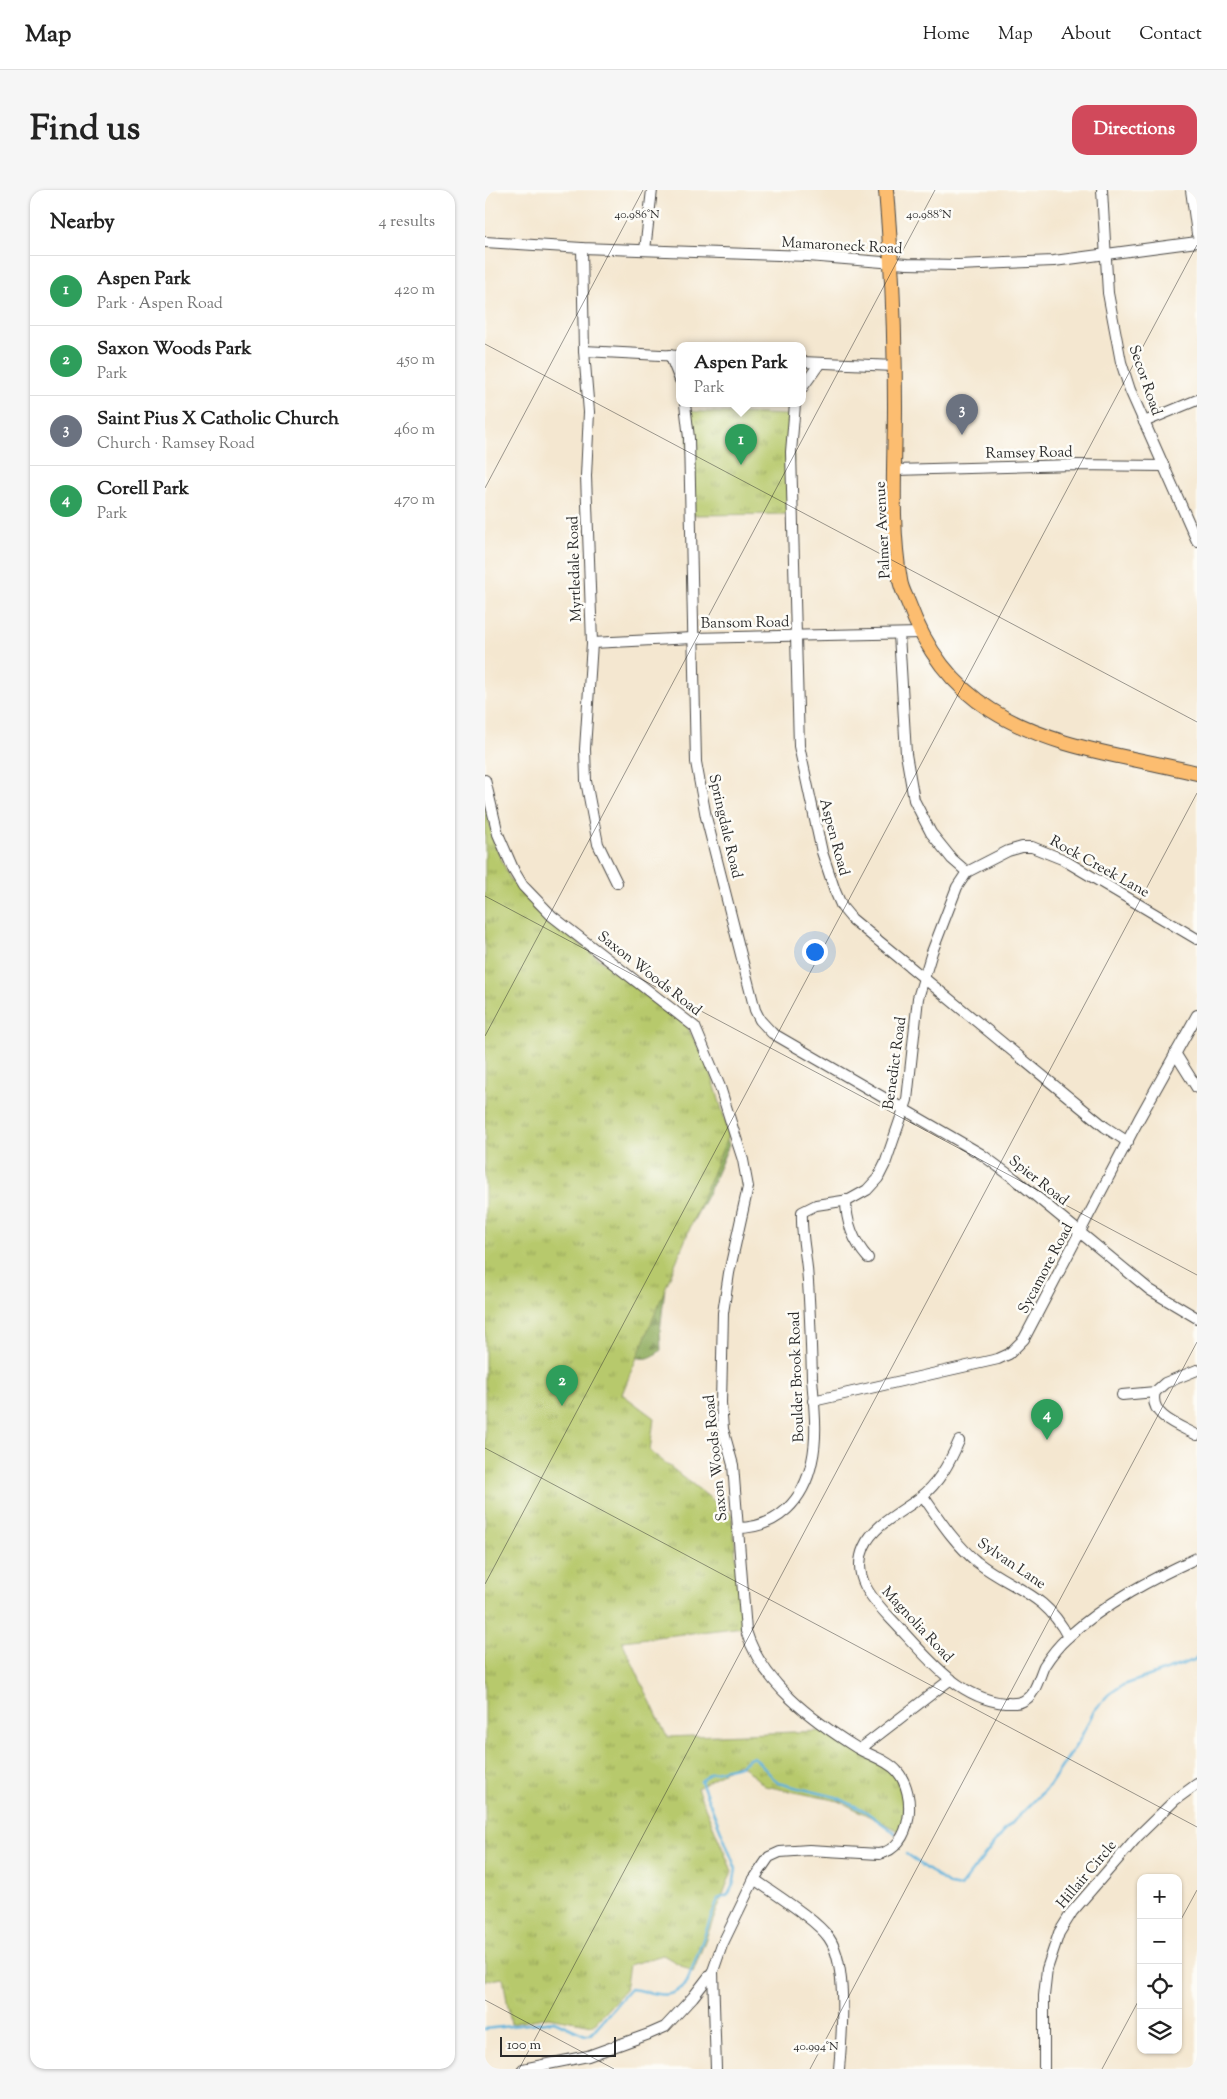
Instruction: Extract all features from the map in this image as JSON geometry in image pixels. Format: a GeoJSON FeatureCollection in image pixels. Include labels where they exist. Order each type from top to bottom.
{"type":"FeatureCollection","features":[{"type":"Feature","properties":{"kind":"main road","name":"Palmer Avenue"},"geometry":{"type":"LineString","coordinates":[[886,190],[892,263],[895,366],[895,523],[900,581],[921,633],[943,668],[963,690],[993,712],[1015,724],[1054,739],[1083,747],[1197,773]]}},
{"type":"Feature","properties":{"kind":"street"},"geometry":{"type":"LineString","coordinates":[[645,250],[652,190]]}},
{"type":"Feature","properties":{"kind":"street","name":"Secor Road"},"geometry":{"type":"LineString","coordinates":[[1102,190],[1108,293],[1121,362],[1130,390],[1197,541]]}},
{"type":"Feature","properties":{"kind":"street"},"geometry":{"type":"LineString","coordinates":[[1191,190],[1197,234]]}},
{"type":"Feature","properties":{"kind":"street","name":"Mamaroneck Road"},"geometry":{"type":"LineString","coordinates":[[485,242],[582,248],[808,256],[892,263],[999,264],[1054,261],[1197,242]]}},
{"type":"Feature","properties":{"kind":"street","name":"Myrtledale Road"},"geometry":{"type":"LineString","coordinates":[[582,248],[584,351],[589,412],[586,476],[592,643],[585,749],[586,781],[598,844],[617,883]]}},
{"type":"Feature","properties":{"kind":"street"},"geometry":{"type":"LineString","coordinates":[[584,351],[675,355]]}},
{"type":"Feature","properties":{"kind":"street"},"geometry":{"type":"LineString","coordinates":[[806,362],[895,366]]}},
{"type":"Feature","properties":{"kind":"street"},"geometry":{"type":"LineString","coordinates":[[806,382],[820,362]]}},
{"type":"Feature","properties":{"kind":"street"},"geometry":{"type":"LineString","coordinates":[[1144,422],[1197,400]]}},
{"type":"Feature","properties":{"kind":"street","name":"Springdale Road"},"geometry":{"type":"LineString","coordinates":[[685,407],[689,438],[696,762],[706,817],[719,862],[743,964],[760,1020],[772,1033],[905,1109]]}},
{"type":"Feature","properties":{"kind":"street","name":"Aspen Road"},"geometry":{"type":"LineString","coordinates":[[795,407],[791,452],[799,746],[822,852],[842,907],[852,919],[899,959],[924,977],[959,1008],[1105,1127],[1128,1142]]}},
{"type":"Feature","properties":{"kind":"street","name":"Ramsey Road"},"geometry":{"type":"LineString","coordinates":[[895,470],[1164,466]]}},
{"type":"Feature","properties":{"kind":"street"},"geometry":{"type":"LineString","coordinates":[[921,633],[899,634],[906,754],[914,800],[931,833],[952,859],[967,872]]}},
{"type":"Feature","properties":{"kind":"street","name":"Bansom Road"},"geometry":{"type":"LineString","coordinates":[[592,643],[693,638],[899,634]]}},
{"type":"Feature","properties":{"kind":"street","name":"Saxon Woods Road"},"geometry":{"type":"LineString","coordinates":[[485,780],[498,834],[514,871],[523,886],[552,916],[695,1027],[720,1087],[743,1160],[748,1187],[729,1273],[723,1312],[721,1403],[723,1429],[733,1465],[744,1623],[751,1645],[766,1672],[813,1718],[860,1749],[891,1766],[897,1771],[904,1783],[909,1814],[906,1828],[898,1842],[887,1853],[809,1850],[780,1852],[769,1857],[754,1879]]}},
{"type":"Feature","properties":{"kind":"street","name":"Rock Creek Lane"},"geometry":{"type":"LineString","coordinates":[[967,872],[1008,851],[1022,847],[1032,847],[1046,851],[1197,939]]}},
{"type":"Feature","properties":{"kind":"street","name":"Benedict Road"},"geometry":{"type":"LineString","coordinates":[[802,1212],[816,1205],[846,1200],[867,1190],[878,1178],[888,1157],[905,1109],[917,1006],[924,977],[957,887],[967,872]]}},
{"type":"Feature","properties":{"kind":"street","name":"Sycamore Road"},"geometry":{"type":"LineString","coordinates":[[813,1401],[989,1361],[1009,1354],[1024,1339],[1175,1053],[1197,1015]]}},
{"type":"Feature","properties":{"kind":"street"},"geometry":{"type":"LineString","coordinates":[[1175,1053],[1197,1088]]}},
{"type":"Feature","properties":{"kind":"street","name":"Spier Road"},"geometry":{"type":"LineString","coordinates":[[905,1109],[981,1154],[1081,1232],[1150,1290],[1197,1318]]}},
{"type":"Feature","properties":{"kind":"street"},"geometry":{"type":"LineString","coordinates":[[846,1200],[849,1226],[859,1248],[868,1258]]}},
{"type":"Feature","properties":{"kind":"street","name":"Boulder Brook Road"},"geometry":{"type":"LineString","coordinates":[[737,1528],[748,1528],[782,1515],[798,1496],[812,1462],[815,1444],[807,1274],[801,1226],[802,1212]]}},
{"type":"Feature","properties":{"kind":"street"},"geometry":{"type":"LineString","coordinates":[[1122,1395],[1155,1392],[1165,1383],[1197,1370]]}},
{"type":"Feature","properties":{"kind":"street"},"geometry":{"type":"LineString","coordinates":[[1155,1392],[1154,1401],[1162,1414],[1168,1420],[1197,1435]]}},
{"type":"Feature","properties":{"kind":"street"},"geometry":{"type":"LineString","coordinates":[[923,1496],[944,1472],[959,1441]]}},
{"type":"Feature","properties":{"kind":"street","name":"Sylvan Lane"},"geometry":{"type":"LineString","coordinates":[[923,1496],[957,1542],[978,1562],[1045,1605],[1061,1622],[1068,1637]]}},
{"type":"Feature","properties":{"kind":"street","name":"Magnolia Road"},"geometry":{"type":"LineString","coordinates":[[923,1496],[872,1535],[864,1546],[859,1568],[869,1593],[933,1664],[960,1686],[998,1702],[1014,1703],[1023,1701],[1031,1695],[1053,1653],[1068,1637]]}},
{"type":"Feature","properties":{"kind":"street"},"geometry":{"type":"LineString","coordinates":[[1068,1637],[1129,1592],[1197,1558]]}},
{"type":"Feature","properties":{"kind":"street"},"geometry":{"type":"LineString","coordinates":[[860,1749],[951,1679]]}},
{"type":"Feature","properties":{"kind":"street","name":"Hillair Circle"},"geometry":{"type":"LineString","coordinates":[[1044,2069],[1044,1996],[1047,1969],[1059,1933],[1072,1912],[1137,1837],[1175,1800],[1197,1784]]}},
{"type":"Feature","properties":{"kind":"street"},"geometry":{"type":"LineString","coordinates":[[523,2069],[555,2066],[619,2046],[665,2027],[693,1997],[713,1971],[722,1945],[754,1879],[820,1927],[833,1945],[839,1972],[843,2022],[839,2069]]}},
{"type":"Feature","properties":{"kind":"street"},"geometry":{"type":"LineString","coordinates":[[713,1971],[716,2069]]}},
{"type":"Feature","properties":{"kind":"green space"},"geometry":{"type":"Polygon","coordinates":[[[686,411],[794,415],[793,514],[690,515],[686,411]]]}},
{"type":"Feature","properties":{"kind":"green space"},"geometry":{"type":"Polygon","coordinates":[[[485,801],[494,842],[510,879],[539,912],[686,1025],[709,1066],[729,1133],[622,1394],[654,1418],[650,1451],[732,1515],[743,1627],[622,1641],[667,1737],[821,1731],[884,1759],[894,1772],[902,1789],[905,1817],[901,1832],[839,1801],[765,1786],[739,1763],[697,1788],[732,1871],[693,1972],[663,1955],[629,1965],[625,1990],[593,2025],[548,2017],[511,2024],[503,1978],[485,1981],[485,801]]]}},
{"type":"Feature","properties":{"kind":"green space"},"geometry":{"type":"Polygon","coordinates":[[[710,1080],[729,1145],[707,1196],[667,1269],[660,1332],[661,1350],[649,1358],[635,1357],[710,1080]]]}},
{"type":"Feature","properties":{"kind":"waterway"},"geometry":{"type":"LineString","coordinates":[[906,1854],[950,1885],[960,1887],[1003,1832],[1049,1786],[1079,1741],[1094,1711],[1108,1695],[1121,1686],[1194,1660],[1197,1657]]}},
{"type":"Feature","properties":{"kind":"waterway"},"geometry":{"type":"LineString","coordinates":[[485,2029],[554,2021],[585,2035],[590,2035],[630,1989],[661,1995],[674,1993],[687,1982],[718,1899],[728,1895],[733,1885],[736,1869],[701,1781],[710,1773],[740,1766],[754,1757],[778,1783],[836,1797],[865,1811],[895,1833]]}},
{"type":"Feature","properties":{"kind":"place","name":"Saint Pius X Catholic Church"},"geometry":{"type":"Point","coordinates":[962,435]}},
{"type":"Feature","properties":{"kind":"place","name":"Aspen Park"},"geometry":{"type":"Point","coordinates":[741,465]}},
{"type":"Feature","properties":{"kind":"place","name":"Saxon Woods Park"},"geometry":{"type":"Point","coordinates":[562,1406]}},
{"type":"Feature","properties":{"kind":"place","name":"Corell Park"},"geometry":{"type":"Point","coordinates":[1047,1440]}}]}
